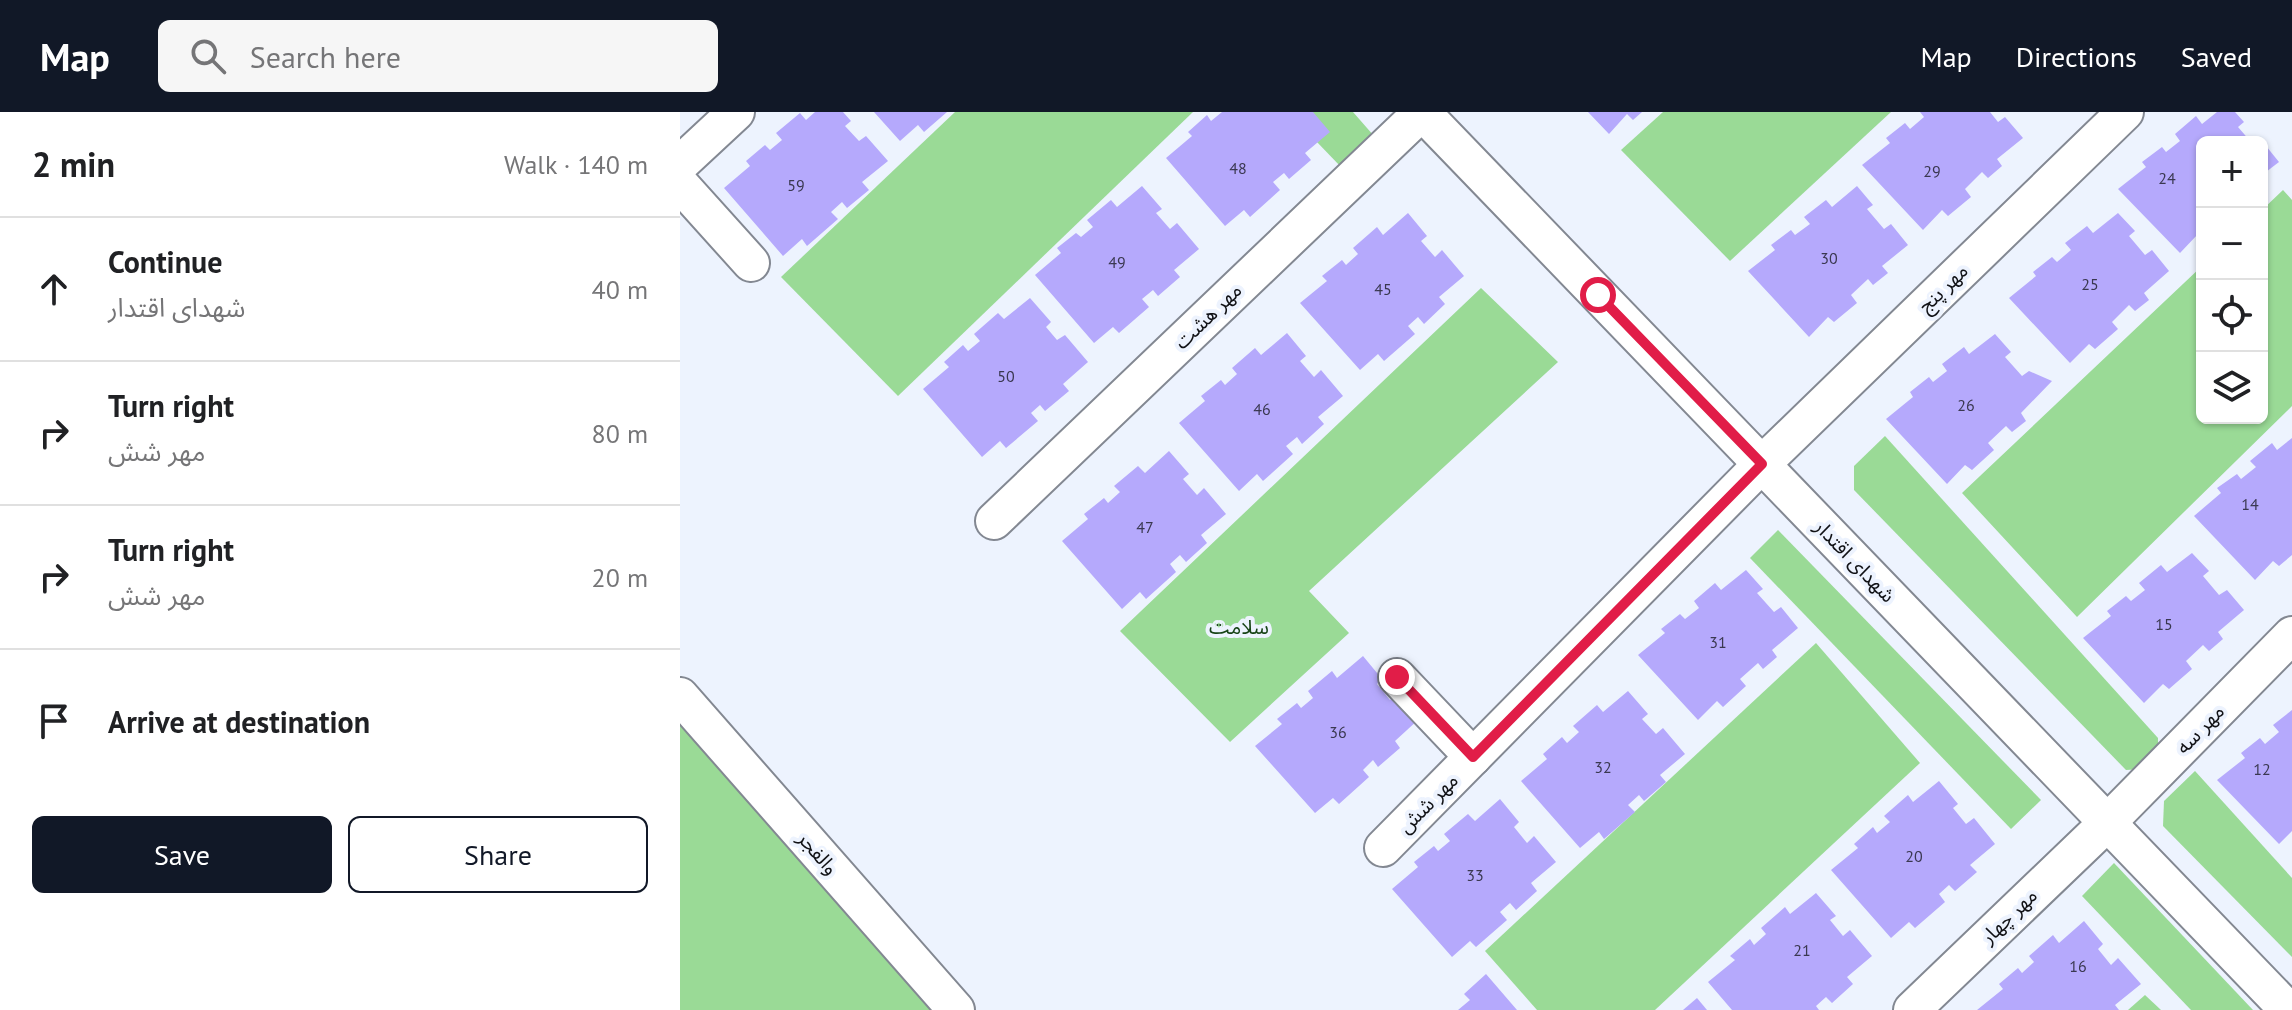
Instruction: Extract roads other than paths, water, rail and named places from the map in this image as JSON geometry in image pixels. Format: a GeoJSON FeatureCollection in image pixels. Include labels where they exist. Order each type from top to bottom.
{"type":"FeatureCollection","features":[{"type":"Feature","properties":{"kind":"street"},"geometry":{"type":"LineString","coordinates":[[680,164],[736,112]]}},
{"type":"Feature","properties":{"kind":"street","name":"شهدای اقتدار"},"geometry":{"type":"LineString","coordinates":[[1422,112],[2288,1010]]}},
{"type":"Feature","properties":{"kind":"street","name":"مهر هشت"},"geometry":{"type":"LineString","coordinates":[[994,521],[1422,112]]}},
{"type":"Feature","properties":{"kind":"street","name":"مهر پنج"},"geometry":{"type":"LineString","coordinates":[[1762,464],[2125,112]]}},
{"type":"Feature","properties":{"kind":"street"},"geometry":{"type":"LineString","coordinates":[[680,184],[751,263]]}},
{"type":"Feature","properties":{"kind":"street","name":"مهر شش"},"geometry":{"type":"LineString","coordinates":[[1383,848],[1762,464]]}},
{"type":"Feature","properties":{"kind":"street","name":"مهر سه"},"geometry":{"type":"LineString","coordinates":[[2107,823],[2292,635]]}},
{"type":"Feature","properties":{"kind":"street","name":"مهر شش"},"geometry":{"type":"LineString","coordinates":[[1397,677],[1473,757]]}},
{"type":"Feature","properties":{"kind":"street","name":"والفجر"},"geometry":{"type":"LineString","coordinates":[[680,696],[956,1010]]}},
{"type":"Feature","properties":{"kind":"street","name":"مهر چهار"},"geometry":{"type":"LineString","coordinates":[[1912,1010],[2107,823]]}},
{"type":"Feature","properties":{"kind":"park label","name":"سلامت"},"geometry":{"type":"Point","coordinates":[1239,627]}}]}
